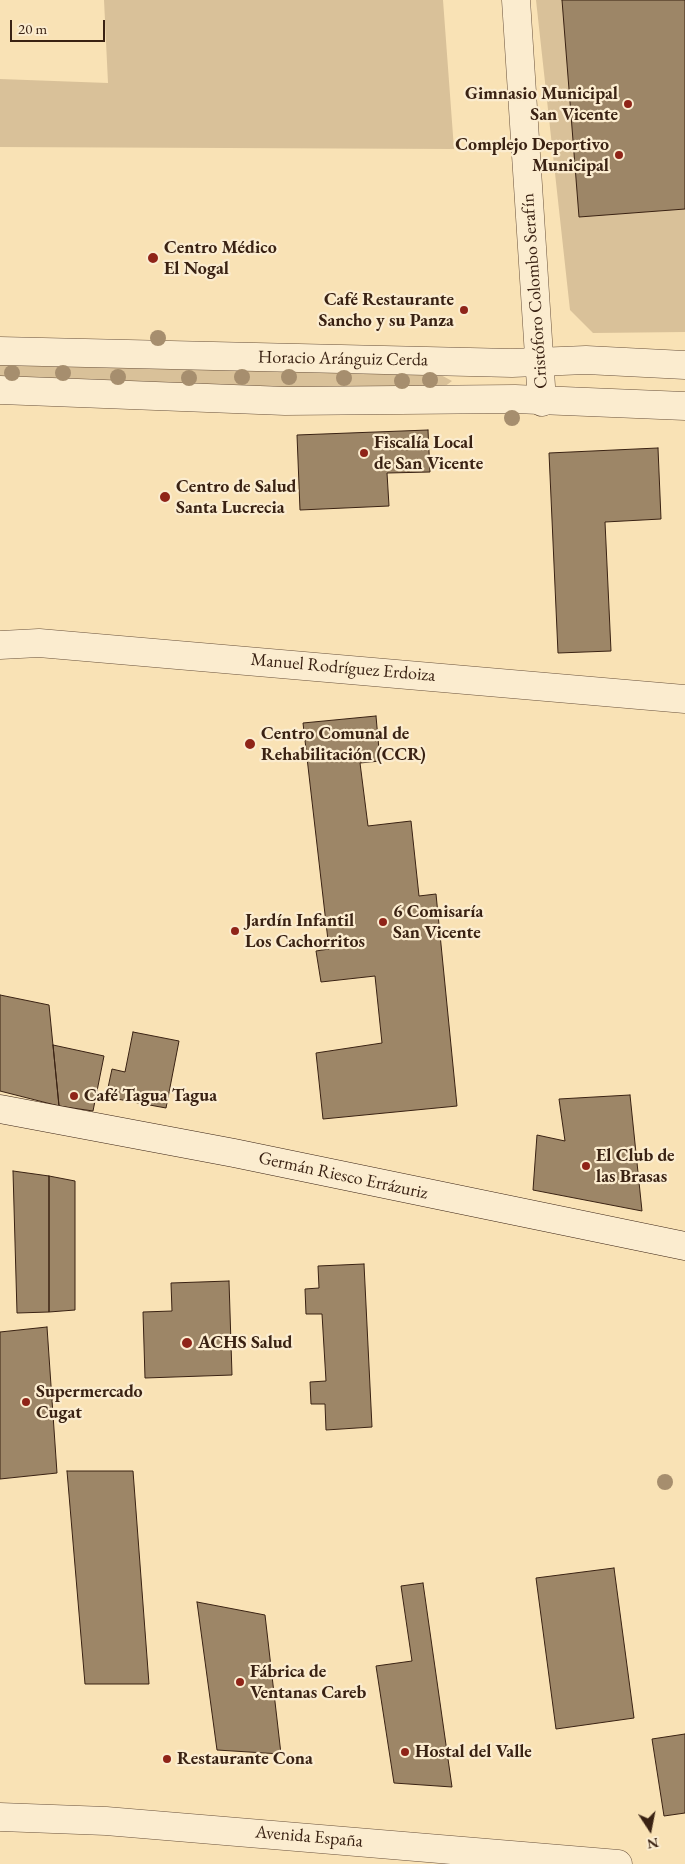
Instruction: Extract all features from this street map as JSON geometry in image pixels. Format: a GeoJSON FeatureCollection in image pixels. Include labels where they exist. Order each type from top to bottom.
{"type":"FeatureCollection","features":[{"type":"Feature","properties":{"kind":"street","name":"Cristóforo Colombo Serafín"},"geometry":{"type":"LineString","coordinates":[[516,0],[542,402]]}},
{"type":"Feature","properties":{"kind":"street","name":"Horacio Aránguiz Cerda"},"geometry":{"type":"LineString","coordinates":[[0,351],[540,363],[586,360],[685,365]]}},
{"type":"Feature","properties":{"kind":"street"},"geometry":{"type":"LineString","coordinates":[[0,390],[286,400],[515,399],[542,402],[685,406]]}},
{"type":"Feature","properties":{"kind":"street","name":"Manuel Rodríguez Erdoiza"},"geometry":{"type":"LineString","coordinates":[[0,645],[49,644],[685,699]]}},
{"type":"Feature","properties":{"kind":"street","name":"Germán Riesco Errázuriz"},"geometry":{"type":"LineString","coordinates":[[0,1109],[234,1154],[685,1246]]}},
{"type":"Feature","properties":{"kind":"street","name":"Avenida España"},"geometry":{"type":"LineString","coordinates":[[0,1817],[106,1822],[618,1864]]}},
{"type":"Feature","properties":{"kind":"shaded area"},"geometry":{"type":"Polygon","coordinates":[[[104,0],[443,0],[454,149],[0,147],[0,79],[108,83],[104,0]]]}},
{"type":"Feature","properties":{"kind":"shaded area","name":"Complejo Deportivo Municipal"},"geometry":{"type":"Polygon","coordinates":[[[536,0],[685,0],[685,332],[593,333],[570,310],[536,0]]]}},
{"type":"Feature","properties":{"kind":"shaded area"},"geometry":{"type":"Polygon","coordinates":[[[0,363],[439,374],[452,381],[440,390],[201,388],[0,381],[0,363]]]}},
{"type":"Feature","properties":{"kind":"building","name":"Gimnasio Municipal San Vicente"},"geometry":{"type":"Polygon","coordinates":[[[562,0],[685,0],[685,209],[579,217],[562,0]]]}},
{"type":"Feature","properties":{"kind":"building","name":"Fiscalía Local de San Vicente"},"geometry":{"type":"Polygon","coordinates":[[[428,430],[430,472],[387,473],[389,506],[300,510],[297,435],[428,430]]]}},
{"type":"Feature","properties":{"kind":"building"},"geometry":{"type":"Polygon","coordinates":[[[658,448],[661,519],[605,522],[611,651],[558,653],[549,453],[658,448]]]}},
{"type":"Feature","properties":{"kind":"building","name":"6 Comisaría San Vicente"},"geometry":{"type":"Polygon","coordinates":[[[376,716],[380,761],[360,763],[368,826],[411,821],[419,896],[436,894],[457,1106],[323,1119],[316,1053],[382,1043],[375,976],[321,982],[316,951],[329,949],[303,723],[376,716]]]}},
{"type":"Feature","properties":{"kind":"building"},"geometry":{"type":"Polygon","coordinates":[[[0,995],[49,1005],[59,1106],[0,1091],[0,995]]]}},
{"type":"Feature","properties":{"kind":"building"},"geometry":{"type":"Polygon","coordinates":[[[133,1032],[179,1041],[166,1108],[106,1097],[112,1069],[125,1072],[133,1032]]]}},
{"type":"Feature","properties":{"kind":"building"},"geometry":{"type":"Polygon","coordinates":[[[53,1045],[104,1056],[93,1111],[59,1106],[53,1045]]]}},
{"type":"Feature","properties":{"kind":"building","name":"El Club de las Brasas"},"geometry":{"type":"Polygon","coordinates":[[[630,1095],[642,1211],[533,1190],[537,1135],[565,1141],[559,1099],[630,1095]]]}},
{"type":"Feature","properties":{"kind":"building"},"geometry":{"type":"Polygon","coordinates":[[[13,1171],[49,1176],[49,1312],[17,1313],[13,1171]]]}},
{"type":"Feature","properties":{"kind":"building"},"geometry":{"type":"Polygon","coordinates":[[[49,1176],[75,1181],[75,1310],[49,1312],[49,1176]]]}},
{"type":"Feature","properties":{"kind":"building"},"geometry":{"type":"Polygon","coordinates":[[[364,1264],[372,1427],[326,1430],[325,1404],[311,1404],[310,1382],[326,1381],[322,1314],[306,1314],[305,1289],[319,1288],[318,1266],[364,1264]]]}},
{"type":"Feature","properties":{"kind":"building","name":"ACHS Salud"},"geometry":{"type":"Polygon","coordinates":[[[229,1281],[232,1375],[145,1378],[143,1312],[172,1311],[171,1283],[229,1281]]]}},
{"type":"Feature","properties":{"kind":"building","name":"Supermercado Cugat"},"geometry":{"type":"Polygon","coordinates":[[[47,1327],[57,1473],[0,1479],[0,1332],[47,1327]]]}},
{"type":"Feature","properties":{"kind":"building"},"geometry":{"type":"Polygon","coordinates":[[[67,1471],[133,1471],[149,1684],[85,1684],[67,1471]]]}},
{"type":"Feature","properties":{"kind":"building"},"geometry":{"type":"Polygon","coordinates":[[[614,1568],[634,1718],[556,1729],[536,1578],[614,1568]]]}},
{"type":"Feature","properties":{"kind":"building"},"geometry":{"type":"Polygon","coordinates":[[[423,1583],[452,1787],[394,1783],[376,1666],[412,1661],[401,1586],[423,1583]]]}},
{"type":"Feature","properties":{"kind":"building","name":"Fábrica de Ventanas Careb"},"geometry":{"type":"Polygon","coordinates":[[[197,1602],[265,1615],[281,1754],[217,1750],[197,1602]]]}},
{"type":"Feature","properties":{"kind":"building"},"geometry":{"type":"Polygon","coordinates":[[[685,1734],[685,1813],[664,1816],[652,1739],[685,1734]]]}},
{"type":"Feature","properties":{"kind":"place","name":"Gimnasio Municipal San Vicente"},"geometry":{"type":"Point","coordinates":[628,104]}},
{"type":"Feature","properties":{"kind":"place","name":"Complejo Deportivo Municipal"},"geometry":{"type":"Point","coordinates":[619,155]}},
{"type":"Feature","properties":{"kind":"place","name":"Centro Médico El Nogal"},"geometry":{"type":"Point","coordinates":[153,258]}},
{"type":"Feature","properties":{"kind":"place","name":"Café Restaurante Sancho y su Panza"},"geometry":{"type":"Point","coordinates":[464,310]}},
{"type":"Feature","properties":{"kind":"place","name":"Fiscalía Local de San Vicente"},"geometry":{"type":"Point","coordinates":[364,453]}},
{"type":"Feature","properties":{"kind":"place","name":"Centro de Salud Santa Lucrecia"},"geometry":{"type":"Point","coordinates":[165,497]}},
{"type":"Feature","properties":{"kind":"place","name":"Centro Comunal de Rehabilitación (CCR)"},"geometry":{"type":"Point","coordinates":[250,744]}},
{"type":"Feature","properties":{"kind":"place","name":"6 Comisaría San Vicente"},"geometry":{"type":"Point","coordinates":[383,922]}},
{"type":"Feature","properties":{"kind":"place","name":"Jardín Infantil Los Cachorritos"},"geometry":{"type":"Point","coordinates":[235,931]}},
{"type":"Feature","properties":{"kind":"place","name":"Café Tagua Tagua"},"geometry":{"type":"Point","coordinates":[74,1096]}},
{"type":"Feature","properties":{"kind":"place","name":"El Club de las Brasas"},"geometry":{"type":"Point","coordinates":[586,1166]}},
{"type":"Feature","properties":{"kind":"place","name":"ACHS Salud"},"geometry":{"type":"Point","coordinates":[187,1343]}},
{"type":"Feature","properties":{"kind":"place","name":"Supermercado Cugat"},"geometry":{"type":"Point","coordinates":[26,1402]}},
{"type":"Feature","properties":{"kind":"place","name":"Fábrica de Ventanas Careb"},"geometry":{"type":"Point","coordinates":[240,1682]}},
{"type":"Feature","properties":{"kind":"place","name":"Hostal del Valle"},"geometry":{"type":"Point","coordinates":[405,1752]}},
{"type":"Feature","properties":{"kind":"place","name":"Restaurante Cona"},"geometry":{"type":"Point","coordinates":[167,1759]}}]}
